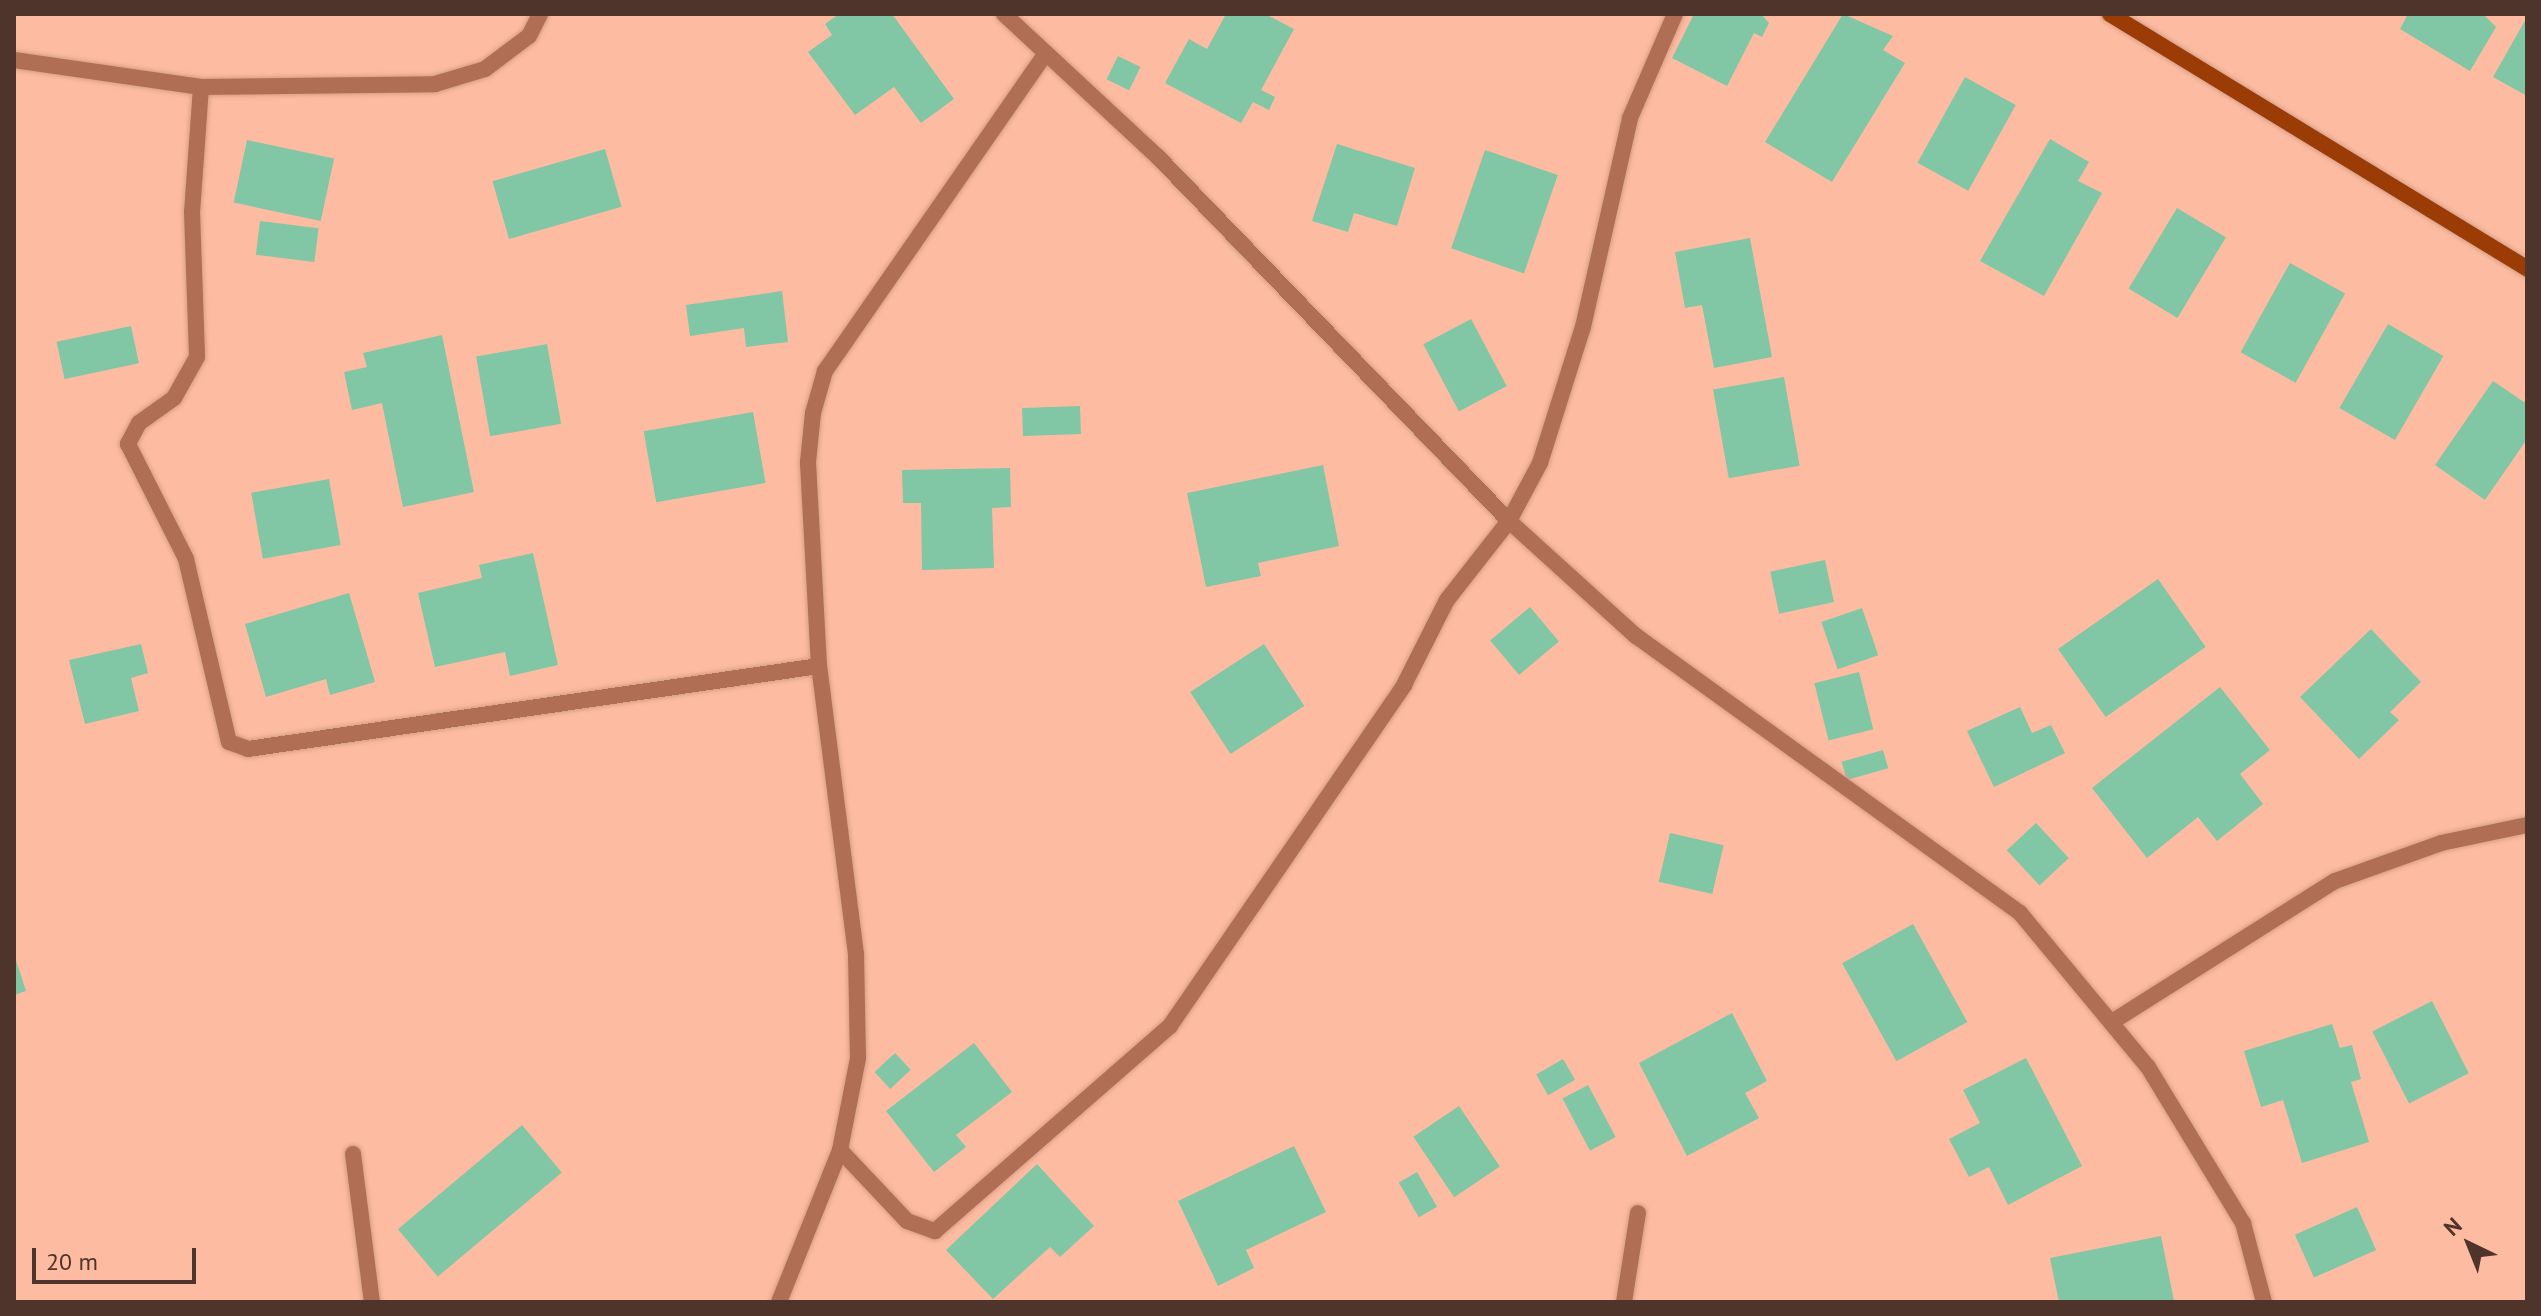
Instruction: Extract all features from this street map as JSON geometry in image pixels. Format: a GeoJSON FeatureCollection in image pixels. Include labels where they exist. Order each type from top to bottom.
{"type":"FeatureCollection","features":[{"type":"Feature","properties":{"kind":"street"},"geometry":{"type":"LineString","coordinates":[[14,60],[201,87],[435,84],[485,69],[529,36],[540,14]]}},
{"type":"Feature","properties":{"kind":"street"},"geometry":{"type":"LineString","coordinates":[[1004,14],[1158,157],[1509,521],[1636,636],[1980,880],[2115,1020],[2243,1223],[2264,1302]]}},
{"type":"Feature","properties":{"kind":"street"},"geometry":{"type":"LineString","coordinates":[[840,1150],[907,1221],[935,1231],[1170,1026],[1404,685],[1457,585],[1509,521],[1560,414],[1630,118],[1675,14]]}},
{"type":"Feature","properties":{"kind":"street"},"geometry":{"type":"LineString","coordinates":[[2110,14],[2527,269]]}},
{"type":"Feature","properties":{"kind":"street"},"geometry":{"type":"LineString","coordinates":[[779,1302],[840,1150],[856,1086],[856,954],[819,666],[808,462],[825,371],[1045,55]]}},
{"type":"Feature","properties":{"kind":"street"},"geometry":{"type":"LineString","coordinates":[[201,87],[192,212],[197,357],[174,398],[139,423],[128,444],[186,559],[229,742],[248,749],[819,666]]}},
{"type":"Feature","properties":{"kind":"street"},"geometry":{"type":"LineString","coordinates":[[2115,1020],[2335,881],[2441,843],[2527,825]]}},
{"type":"Feature","properties":{"kind":"street"},"geometry":{"type":"LineString","coordinates":[[353,1154],[372,1302]]}},
{"type":"Feature","properties":{"kind":"street"},"geometry":{"type":"LineString","coordinates":[[1624,1302],[1638,1213]]}},
{"type":"Feature","properties":{"kind":"building"},"geometry":{"type":"Polygon","coordinates":[[[839,14],[892,14],[954,99],[921,123],[894,87],[855,115],[808,52],[832,35],[825,24],[839,14]]]}},
{"type":"Feature","properties":{"kind":"building"},"geometry":{"type":"Polygon","coordinates":[[[1226,14],[1265,14],[1294,29],[1261,90],[1275,97],[1269,110],[1253,102],[1241,123],[1165,83],[1189,39],[1207,49],[1226,14]]]}},
{"type":"Feature","properties":{"kind":"building"},"geometry":{"type":"Polygon","coordinates":[[[1694,14],[1761,14],[1769,23],[1762,37],[1754,33],[1727,86],[1672,58],[1694,14]]]}},
{"type":"Feature","properties":{"kind":"building"},"geometry":{"type":"Polygon","coordinates":[[[1843,14],[1893,36],[1883,50],[1905,63],[1832,182],[1765,142],[1843,14]]]}},
{"type":"Feature","properties":{"kind":"building"},"geometry":{"type":"Polygon","coordinates":[[[2408,14],[2483,14],[2496,27],[2470,71],[2400,29],[2408,14]]]}},
{"type":"Feature","properties":{"kind":"building"},"geometry":{"type":"Polygon","coordinates":[[[2527,17],[2527,96],[2493,77],[2527,17]]]}},
{"type":"Feature","properties":{"kind":"building"},"geometry":{"type":"Polygon","coordinates":[[[1118,56],[1140,67],[1129,90],[1107,79],[1118,56]]]}},
{"type":"Feature","properties":{"kind":"building"},"geometry":{"type":"Polygon","coordinates":[[[1965,77],[2016,105],[1968,191],[1917,163],[1965,77]]]}},
{"type":"Feature","properties":{"kind":"building"},"geometry":{"type":"Polygon","coordinates":[[[2050,139],[2089,162],[2078,181],[2102,193],[2044,296],[1980,261],[2050,139]]]}},
{"type":"Feature","properties":{"kind":"building"},"geometry":{"type":"Polygon","coordinates":[[[247,140],[334,159],[321,221],[234,203],[247,140]]]}},
{"type":"Feature","properties":{"kind":"building"},"geometry":{"type":"Polygon","coordinates":[[[1337,144],[1415,168],[1397,226],[1354,213],[1348,232],[1312,221],[1337,144]]]}},
{"type":"Feature","properties":{"kind":"building"},"geometry":{"type":"Polygon","coordinates":[[[605,149],[622,207],[509,239],[493,181],[605,149]]]}},
{"type":"Feature","properties":{"kind":"building"},"geometry":{"type":"Polygon","coordinates":[[[1485,150],[1558,175],[1524,273],[1451,248],[1485,150]]]}},
{"type":"Feature","properties":{"kind":"building"},"geometry":{"type":"Polygon","coordinates":[[[2177,208],[2226,237],[2177,318],[2129,289],[2177,208]]]}},
{"type":"Feature","properties":{"kind":"building"},"geometry":{"type":"Polygon","coordinates":[[[260,221],[319,228],[314,262],[256,255],[260,221]]]}},
{"type":"Feature","properties":{"kind":"building"},"geometry":{"type":"Polygon","coordinates":[[[1750,238],[1772,357],[1714,368],[1702,305],[1685,308],[1675,252],[1750,238]]]}},
{"type":"Feature","properties":{"kind":"building"},"geometry":{"type":"Polygon","coordinates":[[[2290,263],[2345,294],[2296,383],[2241,352],[2290,263]]]}},
{"type":"Feature","properties":{"kind":"building"},"geometry":{"type":"Polygon","coordinates":[[[782,291],[788,342],[746,347],[744,328],[690,336],[686,305],[782,291]]]}},
{"type":"Feature","properties":{"kind":"building"},"geometry":{"type":"Polygon","coordinates":[[[1471,319],[1507,386],[1459,411],[1423,344],[1471,319]]]}},
{"type":"Feature","properties":{"kind":"building"},"geometry":{"type":"Polygon","coordinates":[[[2388,324],[2443,356],[2395,440],[2340,408],[2388,324]]]}},
{"type":"Feature","properties":{"kind":"building"},"geometry":{"type":"Polygon","coordinates":[[[131,326],[139,363],[65,379],[57,342],[131,326]]]}},
{"type":"Feature","properties":{"kind":"building"},"geometry":{"type":"Polygon","coordinates":[[[442,335],[474,492],[403,507],[382,403],[352,410],[344,372],[367,367],[363,353],[442,335]]]}},
{"type":"Feature","properties":{"kind":"building"},"geometry":{"type":"Polygon","coordinates":[[[547,344],[561,424],[490,436],[476,357],[547,344]]]}},
{"type":"Feature","properties":{"kind":"building"},"geometry":{"type":"Polygon","coordinates":[[[1784,377],[1800,466],[1729,478],[1713,390],[1784,377]]]}},
{"type":"Feature","properties":{"kind":"building"},"geometry":{"type":"Polygon","coordinates":[[[2493,381],[2527,404],[2527,439],[2485,500],[2435,465],[2493,381]]]}},
{"type":"Feature","properties":{"kind":"building"},"geometry":{"type":"Polygon","coordinates":[[[1080,406],[1081,434],[1023,436],[1022,408],[1080,406]]]}},
{"type":"Feature","properties":{"kind":"building"},"geometry":{"type":"Polygon","coordinates":[[[753,412],[766,483],[656,502],[644,431],[753,412]]]}},
{"type":"Feature","properties":{"kind":"building"},"geometry":{"type":"Polygon","coordinates":[[[1323,465],[1339,546],[1258,563],[1261,576],[1206,587],[1187,493],[1323,465]]]}},
{"type":"Feature","properties":{"kind":"building"},"geometry":{"type":"Polygon","coordinates":[[[1010,468],[1011,507],[992,508],[994,568],[922,570],[921,503],[903,503],[902,470],[1010,468]]]}},
{"type":"Feature","properties":{"kind":"building"},"geometry":{"type":"Polygon","coordinates":[[[329,479],[341,545],[263,559],[251,493],[329,479]]]}},
{"type":"Feature","properties":{"kind":"building"},"geometry":{"type":"Polygon","coordinates":[[[533,553],[558,665],[510,676],[505,652],[435,667],[418,593],[482,578],[479,565],[533,553]]]}},
{"type":"Feature","properties":{"kind":"building"},"geometry":{"type":"Polygon","coordinates":[[[1825,560],[1834,602],[1779,614],[1770,572],[1825,560]]]}},
{"type":"Feature","properties":{"kind":"building"},"geometry":{"type":"Polygon","coordinates":[[[2158,579],[2206,647],[2106,717],[2058,649],[2158,579]]]}},
{"type":"Feature","properties":{"kind":"building"},"geometry":{"type":"Polygon","coordinates":[[[349,593],[375,682],[330,695],[326,679],[266,697],[245,624],[349,593]]]}},
{"type":"Feature","properties":{"kind":"building"},"geometry":{"type":"Polygon","coordinates":[[[1530,607],[1559,641],[1519,675],[1490,640],[1530,607]]]}},
{"type":"Feature","properties":{"kind":"building"},"geometry":{"type":"Polygon","coordinates":[[[1862,608],[1878,655],[1838,669],[1821,622],[1862,608]]]}},
{"type":"Feature","properties":{"kind":"building"},"geometry":{"type":"Polygon","coordinates":[[[2371,629],[2421,682],[2390,712],[2399,720],[2359,759],[2300,697],[2371,629]]]}},
{"type":"Feature","properties":{"kind":"building"},"geometry":{"type":"Polygon","coordinates":[[[141,644],[148,673],[131,678],[139,711],[85,724],[69,660],[141,644]]]}},
{"type":"Feature","properties":{"kind":"building"},"geometry":{"type":"Polygon","coordinates":[[[1264,644],[1304,706],[1231,754],[1190,692],[1264,644]]]}},
{"type":"Feature","properties":{"kind":"building"},"geometry":{"type":"Polygon","coordinates":[[[1859,672],[1873,729],[1829,740],[1814,683],[1859,672]]]}},
{"type":"Feature","properties":{"kind":"building"},"geometry":{"type":"Polygon","coordinates":[[[2220,687],[2270,750],[2240,774],[2263,804],[2217,841],[2198,817],[2147,858],[2092,788],[2220,687]]]}},
{"type":"Feature","properties":{"kind":"building"},"geometry":{"type":"Polygon","coordinates":[[[2020,707],[2032,733],[2051,725],[2065,753],[1994,787],[1967,731],[2020,707]]]}},
{"type":"Feature","properties":{"kind":"building"},"geometry":{"type":"Polygon","coordinates":[[[1883,750],[1888,768],[1847,780],[1842,762],[1883,750]]]}},
{"type":"Feature","properties":{"kind":"building"},"geometry":{"type":"Polygon","coordinates":[[[2036,823],[2069,858],[2039,885],[2007,850],[2036,823]]]}},
{"type":"Feature","properties":{"kind":"building"},"geometry":{"type":"Polygon","coordinates":[[[1670,833],[1724,845],[1712,894],[1659,882],[1670,833]]]}},
{"type":"Feature","properties":{"kind":"building"},"geometry":{"type":"Polygon","coordinates":[[[1913,924],[1967,1022],[1896,1061],[1842,963],[1913,924]]]}},
{"type":"Feature","properties":{"kind":"building"},"geometry":{"type":"Polygon","coordinates":[[[14,954],[26,991],[14,995],[14,954]]]}},
{"type":"Feature","properties":{"kind":"building"},"geometry":{"type":"Polygon","coordinates":[[[2432,1001],[2469,1073],[2409,1104],[2372,1031],[2432,1001]]]}},
{"type":"Feature","properties":{"kind":"building"},"geometry":{"type":"Polygon","coordinates":[[[1732,1013],[1767,1081],[1745,1093],[1759,1118],[1687,1156],[1639,1063],[1732,1013]]]}},
{"type":"Feature","properties":{"kind":"building"},"geometry":{"type":"Polygon","coordinates":[[[2332,1024],[2340,1048],[2352,1045],[2361,1079],[2351,1082],[2369,1142],[2302,1163],[2283,1100],[2261,1107],[2244,1051],[2332,1024]]]}},
{"type":"Feature","properties":{"kind":"building"},"geometry":{"type":"Polygon","coordinates":[[[974,1043],[1012,1092],[956,1135],[966,1147],[934,1172],[886,1111],[974,1043]]]}},
{"type":"Feature","properties":{"kind":"building"},"geometry":{"type":"Polygon","coordinates":[[[895,1053],[911,1070],[890,1089],[875,1072],[895,1053]]]}},
{"type":"Feature","properties":{"kind":"building"},"geometry":{"type":"Polygon","coordinates":[[[2026,1058],[2082,1166],[2008,1205],[1989,1167],[1969,1177],[1949,1139],[1980,1123],[1963,1090],[2026,1058]]]}},
{"type":"Feature","properties":{"kind":"building"},"geometry":{"type":"Polygon","coordinates":[[[1563,1059],[1575,1080],[1548,1095],[1536,1074],[1563,1059]]]}},
{"type":"Feature","properties":{"kind":"building"},"geometry":{"type":"Polygon","coordinates":[[[1588,1085],[1616,1137],[1590,1151],[1562,1099],[1588,1085]]]}},
{"type":"Feature","properties":{"kind":"building"},"geometry":{"type":"Polygon","coordinates":[[[1459,1106],[1500,1167],[1454,1197],[1413,1137],[1459,1106]]]}},
{"type":"Feature","properties":{"kind":"building"},"geometry":{"type":"Polygon","coordinates":[[[522,1125],[562,1172],[438,1277],[398,1229],[522,1125]]]}},
{"type":"Feature","properties":{"kind":"building"},"geometry":{"type":"Polygon","coordinates":[[[1294,1146],[1326,1212],[1246,1250],[1254,1268],[1218,1286],[1178,1201],[1294,1146]]]}},
{"type":"Feature","properties":{"kind":"building"},"geometry":{"type":"Polygon","coordinates":[[[1037,1164],[1094,1226],[1060,1257],[1050,1247],[993,1299],[946,1250],[1037,1164]]]}},
{"type":"Feature","properties":{"kind":"building"},"geometry":{"type":"Polygon","coordinates":[[[1417,1172],[1437,1207],[1419,1217],[1399,1182],[1417,1172]]]}},
{"type":"Feature","properties":{"kind":"building"},"geometry":{"type":"Polygon","coordinates":[[[2357,1207],[2376,1250],[2314,1278],[2295,1235],[2357,1207]]]}},
{"type":"Feature","properties":{"kind":"building"},"geometry":{"type":"Polygon","coordinates":[[[2161,1236],[2174,1301],[2059,1302],[2050,1258],[2161,1236]]]}}]}
